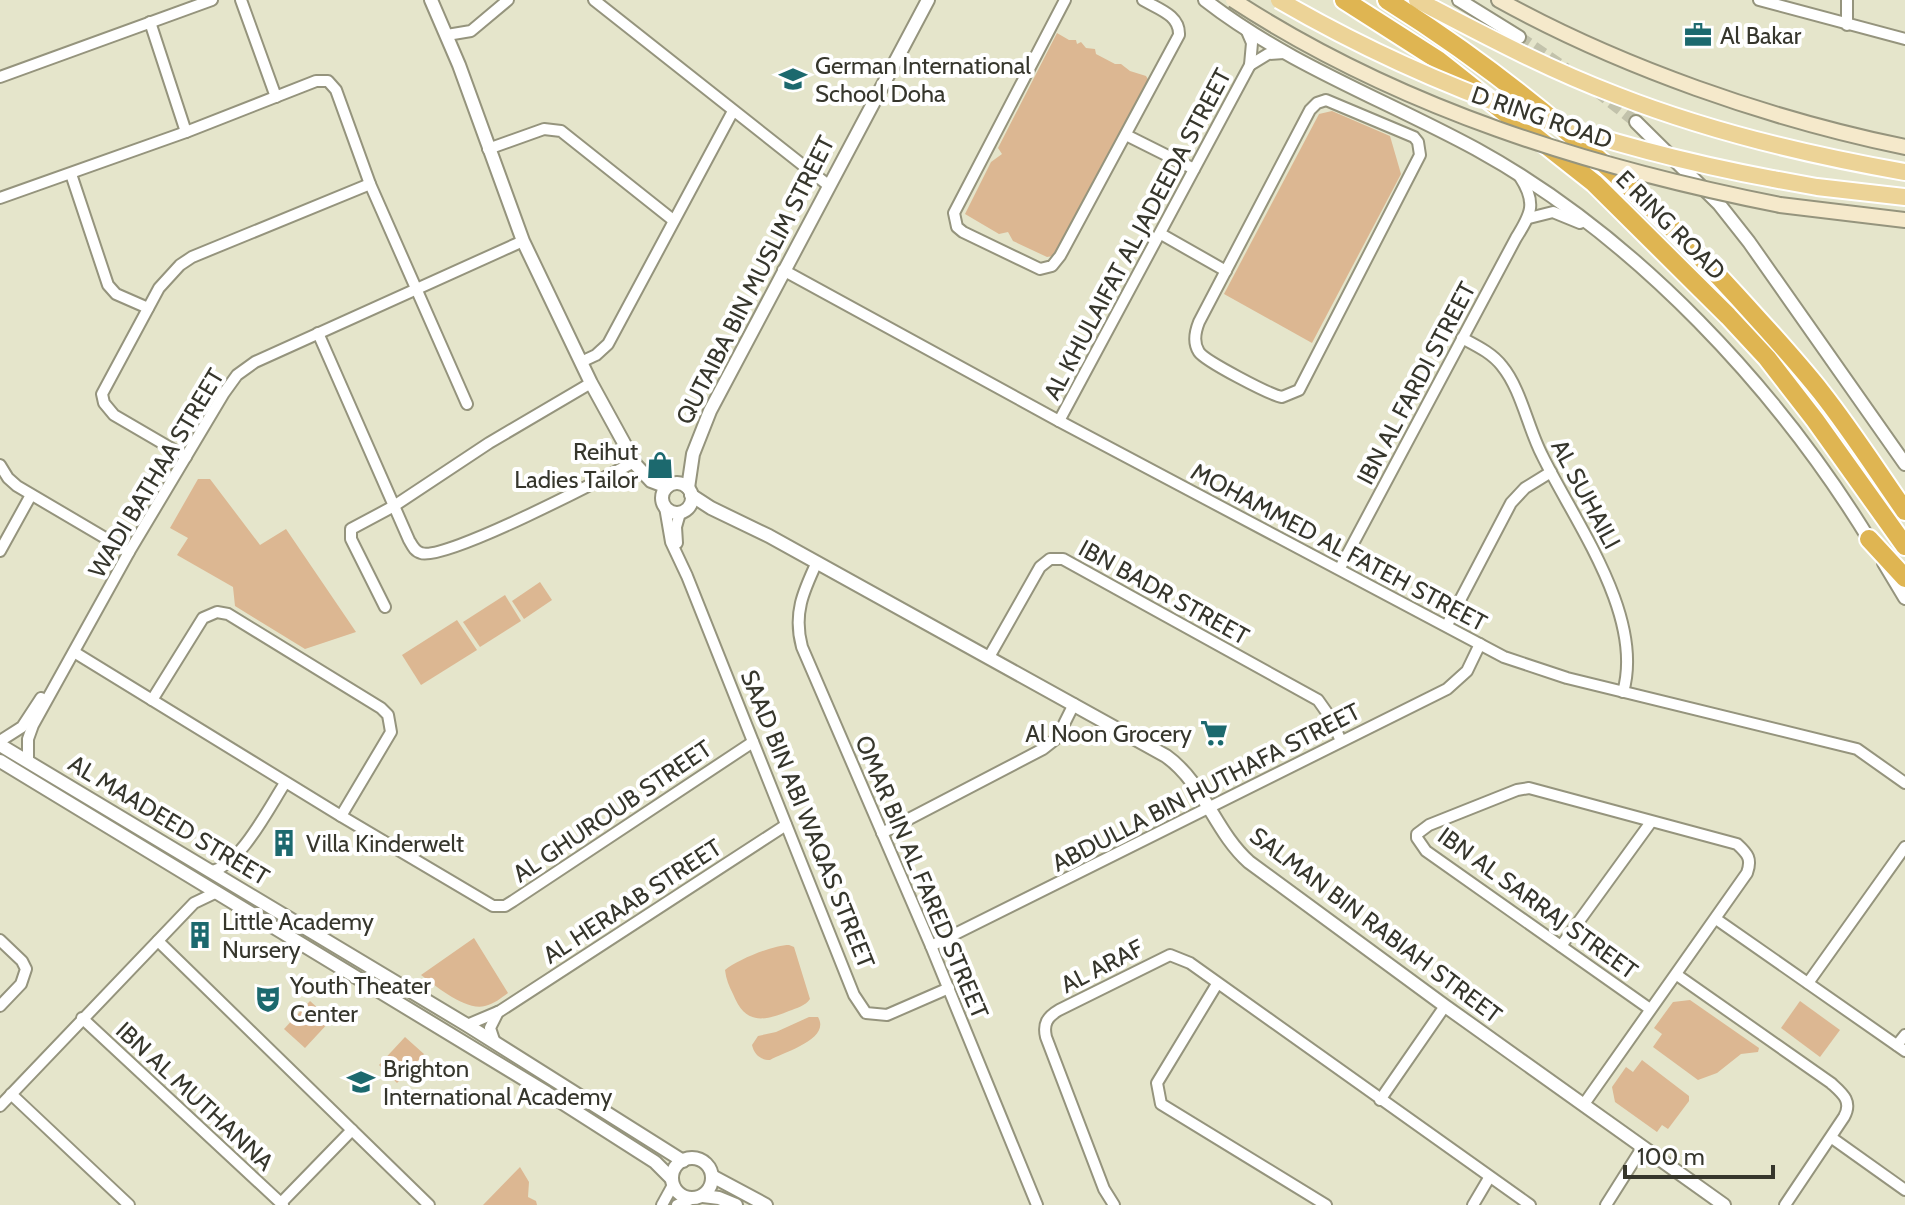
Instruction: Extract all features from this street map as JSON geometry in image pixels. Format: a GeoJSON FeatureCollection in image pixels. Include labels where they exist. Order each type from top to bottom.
{"type":"FeatureCollection","features":[{"type":"Feature","properties":{"kind":"highway","name":"E RING ROAD"},"geometry":{"type":"LineString","coordinates":[[1344,0],[1438,60],[1594,183],[1718,305],[1767,358],[1905,546]]}},
{"type":"Feature","properties":{"kind":"highway","name":"E RING ROAD"},"geometry":{"type":"LineString","coordinates":[[1387,0],[1434,29],[1516,90],[1634,189],[1789,353],[1831,405],[1905,511]]}},
{"type":"Feature","properties":{"kind":"highway"},"geometry":{"type":"LineString","coordinates":[[1869,539],[1905,578]]}},
{"type":"Feature","properties":{"kind":"main road","name":"D RING ROAD"},"geometry":{"type":"LineString","coordinates":[[1233,0],[1359,70],[1497,130],[1611,167],[1780,205],[1905,220]]}},
{"type":"Feature","properties":{"kind":"main road","name":"D RING ROAD"},"geometry":{"type":"LineString","coordinates":[[1279,0],[1385,56],[1527,114],[1659,155],[1830,189],[1905,197]]}},
{"type":"Feature","properties":{"kind":"main road","name":"D RING ROAD"},"geometry":{"type":"LineString","coordinates":[[1417,0],[1508,48],[1615,95],[1738,134],[1828,157],[1905,172]]}},
{"type":"Feature","properties":{"kind":"main road"},"geometry":{"type":"LineString","coordinates":[[1499,0],[1554,30],[1724,97],[1858,137],[1905,147]]}},
{"type":"Feature","properties":{"kind":"street"},"geometry":{"type":"LineString","coordinates":[[0,77],[212,0]]}},
{"type":"Feature","properties":{"kind":"street"},"geometry":{"type":"LineString","coordinates":[[241,0],[276,97]]}},
{"type":"Feature","properties":{"kind":"street","name":"SAAD BIN ABI WAQAS STREET"},"geometry":{"type":"LineString","coordinates":[[431,0],[442,21],[523,241],[591,383],[641,478],[664,506],[671,542],[854,995],[866,1013],[887,1015],[949,988]]}},
{"type":"Feature","properties":{"kind":"street","name":"SAAD BIN ABI WAQAS STREET"},"geometry":{"type":"LineString","coordinates":[[439,0],[442,21]]}},
{"type":"Feature","properties":{"kind":"street"},"geometry":{"type":"LineString","coordinates":[[447,35],[471,31],[508,0]]}},
{"type":"Feature","properties":{"kind":"street"},"geometry":{"type":"LineString","coordinates":[[594,0],[828,185]]}},
{"type":"Feature","properties":{"kind":"street","name":"QUTAIBA BIN MUSLIM STREET"},"geometry":{"type":"LineString","coordinates":[[670,486],[693,454],[715,401],[928,0]]}},
{"type":"Feature","properties":{"kind":"street"},"geometry":{"type":"LineString","coordinates":[[1065,0],[956,206],[954,220],[957,227],[1033,268],[1052,266],[1060,256],[1179,35],[1178,23],[1174,18],[1143,0]]}},
{"type":"Feature","properties":{"kind":"street"},"geometry":{"type":"LineString","coordinates":[[1205,0],[1289,54],[1515,171],[1604,235],[1647,272],[1759,385],[1793,427],[1905,598]]}},
{"type":"Feature","properties":{"kind":"street"},"geometry":{"type":"LineString","coordinates":[[1459,0],[1519,37]]}},
{"type":"Feature","properties":{"kind":"street"},"geometry":{"type":"LineString","coordinates":[[1759,0],[1905,39]]}},
{"type":"Feature","properties":{"kind":"street"},"geometry":{"type":"LineString","coordinates":[[1847,0],[1847,25]]}},
{"type":"Feature","properties":{"kind":"street"},"geometry":{"type":"LineString","coordinates":[[150,22],[186,132]]}},
{"type":"Feature","properties":{"kind":"street","name":"AL KHULAIFAT AL JADEEDA STREET"},"geometry":{"type":"LineString","coordinates":[[1059,421],[1250,65],[1252,43],[1246,29]]}},
{"type":"Feature","properties":{"kind":"street","name":"AL KHULAIFAT AL JADEEDA STREET"},"geometry":{"type":"LineString","coordinates":[[1250,65],[1268,54],[1289,54]]}},
{"type":"Feature","properties":{"kind":"street"},"geometry":{"type":"LineString","coordinates":[[0,198],[186,132],[316,81],[328,81],[333,85],[370,184],[467,404]]}},
{"type":"Feature","properties":{"kind":"street"},"geometry":{"type":"LineString","coordinates":[[1331,101],[1408,134],[1418,142],[1420,155],[1407,185],[1318,356],[1294,394],[1276,396],[1199,352],[1196,329],[1226,271],[1310,110],[1317,103],[1331,101]]}},
{"type":"Feature","properties":{"kind":"street"},"geometry":{"type":"LineString","coordinates":[[581,362],[596,355],[608,344],[733,111]]}},
{"type":"Feature","properties":{"kind":"street"},"geometry":{"type":"LineString","coordinates":[[1636,122],[1709,193],[1749,242],[1905,464]]}},
{"type":"Feature","properties":{"kind":"street"},"geometry":{"type":"LineString","coordinates":[[488,149],[544,129],[561,131],[673,220]]}},
{"type":"Feature","properties":{"kind":"street"},"geometry":{"type":"LineString","coordinates":[[1126,135],[1194,169]]}},
{"type":"Feature","properties":{"kind":"street"},"geometry":{"type":"LineString","coordinates":[[1515,171],[1528,193],[1529,218],[1553,212],[1566,215],[1604,235]]}},
{"type":"Feature","properties":{"kind":"street"},"geometry":{"type":"LineString","coordinates":[[71,174],[108,285],[116,294],[148,308]]}},
{"type":"Feature","properties":{"kind":"street"},"geometry":{"type":"LineString","coordinates":[[186,457],[114,415],[104,403],[102,394],[168,276],[192,257],[370,184]]}},
{"type":"Feature","properties":{"kind":"street","name":"IBN AL FARDI STREET"},"geometry":{"type":"LineString","coordinates":[[1340,568],[1529,218]]}},
{"type":"Feature","properties":{"kind":"street"},"geometry":{"type":"LineString","coordinates":[[1161,234],[1226,271]]}},
{"type":"Feature","properties":{"kind":"street","name":"WADI BATHAA STREET"},"geometry":{"type":"LineString","coordinates":[[28,761],[30,732],[129,552],[237,375],[255,362],[523,241]]}},
{"type":"Feature","properties":{"kind":"street","name":"MOHAMMED AL FATEH STREET"},"geometry":{"type":"LineString","coordinates":[[783,270],[1059,421],[1504,657],[1623,692],[1857,749],[1905,783]]}},
{"type":"Feature","properties":{"kind":"street"},"geometry":{"type":"LineString","coordinates":[[318,333],[414,549],[421,554],[430,554],[537,512],[635,464]]}},
{"type":"Feature","properties":{"kind":"street","name":"AL SUHAILI"},"geometry":{"type":"LineString","coordinates":[[1462,338],[1494,357],[1508,374],[1535,440],[1596,556],[1625,632],[1629,662],[1623,692]]}},
{"type":"Feature","properties":{"kind":"street"},"geometry":{"type":"LineString","coordinates":[[385,607],[349,533],[354,527],[394,506],[489,443],[591,383]]}},
{"type":"Feature","properties":{"kind":"street","name":"QUTAIBA BIN MUSLIM STREET"},"geometry":{"type":"LineString","coordinates":[[690,492],[693,454]]}},
{"type":"Feature","properties":{"kind":"street","name":"SAAD BIN ABI WAQAS STREET"},"geometry":{"type":"LineString","coordinates":[[635,464],[651,481],[670,486]]}},
{"type":"Feature","properties":{"kind":"street"},"geometry":{"type":"LineString","coordinates":[[1,471],[31,495],[129,552]]}},
{"type":"Feature","properties":{"kind":"street"},"geometry":{"type":"LineString","coordinates":[[1447,625],[1511,503],[1525,488],[1551,472]]}},
{"type":"Feature","properties":{"kind":"street"},"geometry":{"type":"LineString","coordinates":[[680,484],[690,492],[691,502],[684,511],[671,512],[664,506],[663,494],[670,486],[680,484]]}},
{"type":"Feature","properties":{"kind":"street","name":"SALMAN BIN RABIAH STREET"},"geometry":{"type":"LineString","coordinates":[[690,492],[722,513],[817,562],[1175,762],[1186,771],[1232,846],[1249,862],[1724,1205]]}},
{"type":"Feature","properties":{"kind":"street"},"geometry":{"type":"LineString","coordinates":[[0,551],[31,495]]}},
{"type":"Feature","properties":{"kind":"street","name":"SAAD BIN ABI WAQAS STREET"},"geometry":{"type":"LineString","coordinates":[[679,557],[676,532],[684,511]]}},
{"type":"Feature","properties":{"kind":"street","name":"SALMAN BIN RABIAH STREET"},"geometry":{"type":"LineString","coordinates":[[684,511],[722,513]]}},
{"type":"Feature","properties":{"kind":"street","name":"IBN BADR STREET"},"geometry":{"type":"LineString","coordinates":[[989,657],[1040,567],[1050,559],[1063,559],[1318,700],[1341,741]]}},
{"type":"Feature","properties":{"kind":"street","name":"OMAR BIN AL FARED STREET"},"geometry":{"type":"LineString","coordinates":[[817,562],[799,604],[798,633],[802,647],[949,988],[1037,1205]]}},
{"type":"Feature","properties":{"kind":"street"},"geometry":{"type":"LineString","coordinates":[[152,700],[203,618],[217,612],[228,614],[388,715],[391,732],[341,816]]}},
{"type":"Feature","properties":{"kind":"street","name":"ABDULLA BIN HUTHAFA STREET"},"geometry":{"type":"LineString","coordinates":[[931,946],[1447,689],[1467,671],[1480,644]]}},
{"type":"Feature","properties":{"kind":"street","name":"WADI BATHAA STREET"},"geometry":{"type":"LineString","coordinates":[[0,743],[22,727],[60,668],[72,655]]}},
{"type":"Feature","properties":{"kind":"street","name":"AL GHUROUB STREET"},"geometry":{"type":"LineString","coordinates":[[72,655],[152,700],[488,904],[498,907],[513,901],[753,742]]}},
{"type":"Feature","properties":{"kind":"street"},"geometry":{"type":"LineString","coordinates":[[882,833],[1043,749],[1057,738],[1074,704]]}},
{"type":"Feature","properties":{"kind":"street","name":"AL MAADEED STREET"},"geometry":{"type":"LineString","coordinates":[[0,743],[467,1025],[683,1161]]}},
{"type":"Feature","properties":{"kind":"street","name":"AL MAADEED STREET"},"geometry":{"type":"LineString","coordinates":[[0,761],[547,1093],[655,1162],[673,1182]]}},
{"type":"Feature","properties":{"kind":"street"},"geometry":{"type":"LineString","coordinates":[[210,871],[219,871],[233,860],[285,783]]}},
{"type":"Feature","properties":{"kind":"street","name":"IBN AL SARRAJ STREET"},"geometry":{"type":"LineString","coordinates":[[1584,1104],[1747,873],[1749,856],[1737,844],[1529,788],[1444,819],[1417,834],[1426,851],[1650,1009]]}},
{"type":"Feature","properties":{"kind":"street"},"geometry":{"type":"LineString","coordinates":[[1561,946],[1651,822]]}},
{"type":"Feature","properties":{"kind":"street","name":"AL HERAAB STREET"},"geometry":{"type":"LineString","coordinates":[[467,1025],[500,1011],[786,825]]}},
{"type":"Feature","properties":{"kind":"street"},"geometry":{"type":"LineString","coordinates":[[1808,983],[1905,847]]}},
{"type":"Feature","properties":{"kind":"street"},"geometry":{"type":"LineString","coordinates":[[233,860],[236,887]]}},
{"type":"Feature","properties":{"kind":"street"},"geometry":{"type":"LineString","coordinates":[[191,877],[194,903]]}},
{"type":"Feature","properties":{"kind":"street"},"geometry":{"type":"LineString","coordinates":[[0,1106],[194,903],[217,892]]}},
{"type":"Feature","properties":{"kind":"street"},"geometry":{"type":"LineString","coordinates":[[1716,919],[1901,1048],[1905,1035]]}},
{"type":"Feature","properties":{"kind":"street"},"geometry":{"type":"LineString","coordinates":[[0,940],[26,969],[21,984],[0,1006]]}},
{"type":"Feature","properties":{"kind":"street"},"geometry":{"type":"LineString","coordinates":[[158,941],[429,1205]]}},
{"type":"Feature","properties":{"kind":"street","name":"AL ARAF"},"geometry":{"type":"LineString","coordinates":[[1114,1205],[1104,1189],[1046,1037],[1046,1022],[1059,1010],[1170,955],[1182,958],[1530,1205]]}},
{"type":"Feature","properties":{"kind":"street"},"geometry":{"type":"LineString","coordinates":[[1677,975],[1842,1093],[1847,1101],[1848,1111],[1832,1138],[1785,1205]]}},
{"type":"Feature","properties":{"kind":"street"},"geometry":{"type":"LineString","coordinates":[[1217,984],[1157,1083],[1161,1104],[1326,1205]]}},
{"type":"Feature","properties":{"kind":"street"},"geometry":{"type":"LineString","coordinates":[[1380,1100],[1445,1006]]}},
{"type":"Feature","properties":{"kind":"street"},"geometry":{"type":"LineString","coordinates":[[495,1043],[490,1028],[500,1011]]}},
{"type":"Feature","properties":{"kind":"street","name":"IBN AL MUTHANNA"},"geometry":{"type":"LineString","coordinates":[[82,1018],[282,1204],[352,1130]]}},
{"type":"Feature","properties":{"kind":"street"},"geometry":{"type":"LineString","coordinates":[[11,1094],[129,1205]]}},
{"type":"Feature","properties":{"kind":"street"},"geometry":{"type":"LineString","coordinates":[[1832,1138],[1905,1190]]}},
{"type":"Feature","properties":{"kind":"street"},"geometry":{"type":"LineString","coordinates":[[1606,1205],[1642,1148]]}},
{"type":"Feature","properties":{"kind":"street"},"geometry":{"type":"LineString","coordinates":[[662,1205],[676,1167],[691,1158],[703,1162],[712,1176],[766,1205]]}},
{"type":"Feature","properties":{"kind":"street"},"geometry":{"type":"LineString","coordinates":[[677,1205],[698,1197],[710,1187],[712,1176]]}},
{"type":"Feature","properties":{"kind":"street"},"geometry":{"type":"LineString","coordinates":[[1473,1205],[1489,1178]]}},
{"type":"Feature","properties":{"kind":"street"},"geometry":{"type":"LineString","coordinates":[[673,1182],[681,1195],[719,1198],[736,1205]]}},
{"type":"Feature","properties":{"kind":"shaded area"},"geometry":{"type":"Polygon","coordinates":[[[1057,33],[1069,40],[1076,40],[1077,44],[1081,42],[1086,48],[1095,49],[1096,54],[1146,76],[1149,81],[1053,256],[1047,257],[1013,241],[1008,232],[999,234],[965,214],[991,162],[1002,154],[998,148],[1057,33]]]}},
{"type":"Feature","properties":{"kind":"shaded area"},"geometry":{"type":"Polygon","coordinates":[[[1332,111],[1390,136],[1401,174],[1312,343],[1224,294],[1319,114],[1332,111]]]}},
{"type":"Feature","properties":{"kind":"shaded area"},"geometry":{"type":"Polygon","coordinates":[[[198,479],[210,479],[260,545],[286,529],[356,632],[305,649],[235,606],[233,587],[177,555],[188,538],[170,528],[198,479]]]}},
{"type":"Feature","properties":{"kind":"shaded area"},"geometry":{"type":"Polygon","coordinates":[[[540,582],[552,600],[524,619],[512,601],[540,582]]]}},
{"type":"Feature","properties":{"kind":"shaded area"},"geometry":{"type":"Polygon","coordinates":[[[505,595],[521,621],[480,647],[463,622],[505,595]]]}},
{"type":"Feature","properties":{"kind":"shaded area"},"geometry":{"type":"Polygon","coordinates":[[[457,620],[477,650],[421,685],[402,655],[457,620]]]}},
{"type":"Feature","properties":{"kind":"shaded area"},"geometry":{"type":"Polygon","coordinates":[[[474,938],[508,993],[494,1002],[477,1007],[460,1001],[421,975],[474,938]]]}},
{"type":"Feature","properties":{"kind":"shaded area"},"geometry":{"type":"Polygon","coordinates":[[[789,945],[794,947],[810,999],[801,1006],[771,1017],[755,1018],[749,1015],[738,1004],[725,970],[756,954],[789,945]]]}},
{"type":"Feature","properties":{"kind":"shaded area"},"geometry":{"type":"Polygon","coordinates":[[[1690,1000],[1759,1048],[1758,1052],[1741,1054],[1717,1073],[1698,1080],[1653,1047],[1662,1034],[1654,1028],[1673,1002],[1690,1000]]]}},
{"type":"Feature","properties":{"kind":"shaded area"},"geometry":{"type":"Polygon","coordinates":[[[310,1001],[331,1020],[305,1048],[284,1029],[310,1001]]]}},
{"type":"Feature","properties":{"kind":"shaded area"},"geometry":{"type":"Polygon","coordinates":[[[1800,1001],[1840,1030],[1820,1057],[1781,1028],[1800,1001]]]}},
{"type":"Feature","properties":{"kind":"shaded area"},"geometry":{"type":"Polygon","coordinates":[[[809,1017],[818,1017],[820,1025],[818,1032],[804,1044],[770,1060],[760,1058],[754,1051],[752,1045],[758,1036],[776,1032],[809,1017]]]}},
{"type":"Feature","properties":{"kind":"shaded area"},"geometry":{"type":"Polygon","coordinates":[[[405,1037],[424,1054],[397,1083],[379,1065],[405,1037]]]}},
{"type":"Feature","properties":{"kind":"shaded area"},"geometry":{"type":"Polygon","coordinates":[[[1642,1060],[1689,1096],[1689,1101],[1668,1129],[1662,1125],[1657,1132],[1615,1102],[1612,1087],[1626,1067],[1633,1072],[1642,1060]]]}},
{"type":"Feature","properties":{"kind":"shaded area"},"geometry":{"type":"Polygon","coordinates":[[[520,1167],[529,1182],[528,1197],[537,1205],[483,1205],[520,1167]]]}},
{"type":"Feature","properties":{"kind":"tunnel"},"geometry":{"type":"LineString","coordinates":[[1519,37],[1566,69]]}},
{"type":"Feature","properties":{"kind":"tunnel"},"geometry":{"type":"LineString","coordinates":[[1597,91],[1636,122]]}},
{"type":"Feature","properties":{"kind":"place","name":"Al Bakar"},"geometry":{"type":"Point","coordinates":[1698,35]}},
{"type":"Feature","properties":{"kind":"place","name":"German International School Doha"},"geometry":{"type":"Point","coordinates":[793,79]}},
{"type":"Feature","properties":{"kind":"place","name":"Reihut Ladies Tailor"},"geometry":{"type":"Point","coordinates":[660,465]}},
{"type":"Feature","properties":{"kind":"place","name":"Al Noon Grocery"},"geometry":{"type":"Point","coordinates":[1214,733]}},
{"type":"Feature","properties":{"kind":"place","name":"Villa Kinderwelt"},"geometry":{"type":"Point","coordinates":[284,843]}},
{"type":"Feature","properties":{"kind":"place","name":"Little Academy Nursery"},"geometry":{"type":"Point","coordinates":[200,935]}},
{"type":"Feature","properties":{"kind":"place","name":"Youth Theater Center"},"geometry":{"type":"Point","coordinates":[268,999]}},
{"type":"Feature","properties":{"kind":"place","name":"Brighton International Academy"},"geometry":{"type":"Point","coordinates":[361,1082]}}]}
